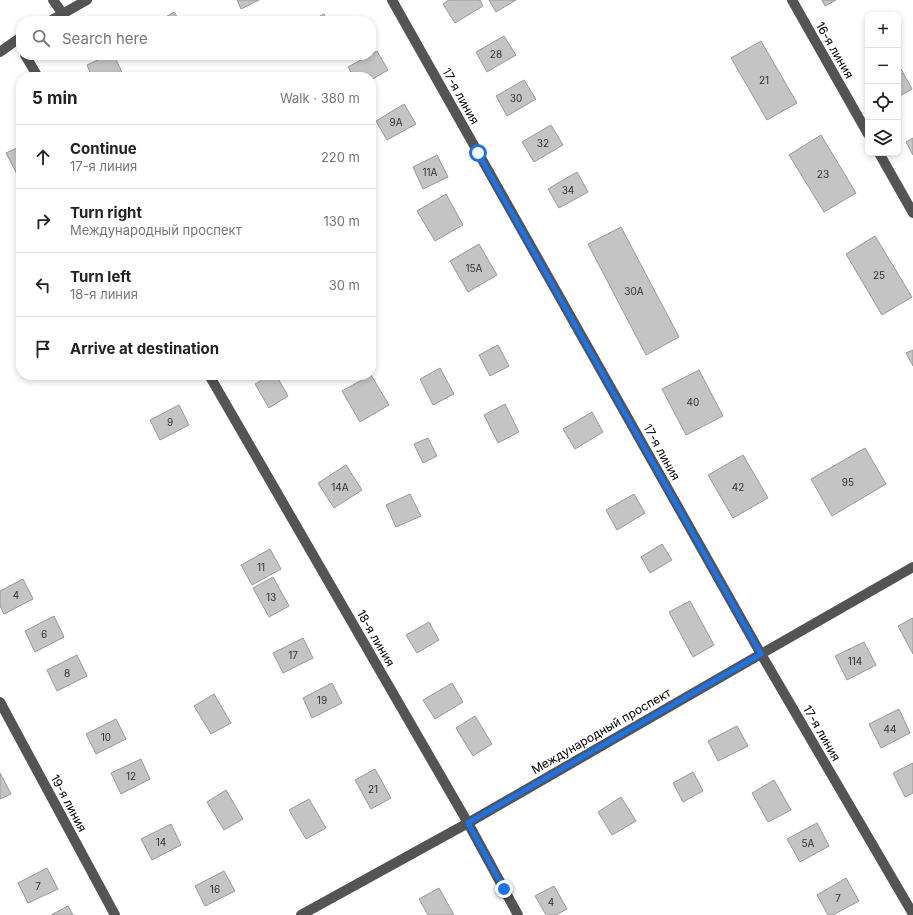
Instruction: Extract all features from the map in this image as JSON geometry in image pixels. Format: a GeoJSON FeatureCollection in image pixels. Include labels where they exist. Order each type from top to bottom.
{"type":"FeatureCollection","features":[{"type":"Feature","properties":{"kind":"street"},"geometry":{"type":"LineString","coordinates":[[53,0],[63,14]]}},
{"type":"Feature","properties":{"kind":"street"},"geometry":{"type":"LineString","coordinates":[[59,16],[87,0]]}},
{"type":"Feature","properties":{"kind":"street","name":"17-я линия"},"geometry":{"type":"LineString","coordinates":[[392,0],[761,654],[913,914]]}},
{"type":"Feature","properties":{"kind":"street","name":"16-я линия"},"geometry":{"type":"LineString","coordinates":[[792,0],[865,129]]}},
{"type":"Feature","properties":{"kind":"street"},"geometry":{"type":"LineString","coordinates":[[0,52],[16,43]]}},
{"type":"Feature","properties":{"kind":"street"},"geometry":{"type":"LineString","coordinates":[[28,60],[35,72]]}},
{"type":"Feature","properties":{"kind":"street"},"geometry":{"type":"LineString","coordinates":[[881,156],[913,213]]}},
{"type":"Feature","properties":{"kind":"street","name":"18-я линия"},"geometry":{"type":"LineString","coordinates":[[213,380],[468,823],[518,915]]}},
{"type":"Feature","properties":{"kind":"street","name":"Международный проспект"},"geometry":{"type":"LineString","coordinates":[[301,915],[468,823],[913,567]]}},
{"type":"Feature","properties":{"kind":"street","name":"19-я линия"},"geometry":{"type":"LineString","coordinates":[[0,702],[115,915]]}},
{"type":"Feature","properties":{"kind":"building"},"geometry":{"type":"Polygon","coordinates":[[[237,0],[259,0],[241,9],[237,0]]]}},
{"type":"Feature","properties":{"kind":"building"},"geometry":{"type":"Polygon","coordinates":[[[449,0],[480,0],[483,6],[455,23],[443,4],[449,0]]]}},
{"type":"Feature","properties":{"kind":"building"},"geometry":{"type":"Polygon","coordinates":[[[489,0],[516,0],[496,12],[489,0]]]}},
{"type":"Feature","properties":{"kind":"building"},"geometry":{"type":"Polygon","coordinates":[[[822,0],[836,0],[825,6],[822,0]]]}},
{"type":"Feature","properties":{"kind":"building"},"geometry":{"type":"Polygon","coordinates":[[[174,12],[177,16],[167,16],[174,12]]]}},
{"type":"Feature","properties":{"kind":"building"},"geometry":{"type":"Polygon","coordinates":[[[504,36],[516,55],[487,72],[476,52],[504,36]]]}},
{"type":"Feature","properties":{"kind":"building"},"geometry":{"type":"Polygon","coordinates":[[[761,41],[797,103],[767,120],[731,58],[761,41]]]}},
{"type":"Feature","properties":{"kind":"building"},"geometry":{"type":"Polygon","coordinates":[[[376,52],[388,70],[376,77],[376,72],[351,72],[348,67],[361,60],[376,60],[376,52]]]}},
{"type":"Feature","properties":{"kind":"building"},"geometry":{"type":"Polygon","coordinates":[[[98,60],[116,60],[122,72],[90,72],[87,65],[98,60]]]}},
{"type":"Feature","properties":{"kind":"building"},"geometry":{"type":"Polygon","coordinates":[[[901,69],[912,89],[901,95],[901,69]]]}},
{"type":"Feature","properties":{"kind":"building"},"geometry":{"type":"Polygon","coordinates":[[[524,80],[536,99],[507,116],[496,96],[524,80]]]}},
{"type":"Feature","properties":{"kind":"building"},"geometry":{"type":"Polygon","coordinates":[[[404,104],[416,124],[387,140],[376,121],[404,104]]]}},
{"type":"Feature","properties":{"kind":"building"},"geometry":{"type":"Polygon","coordinates":[[[551,125],[563,145],[534,162],[522,142],[551,125]]]}},
{"type":"Feature","properties":{"kind":"building"},"geometry":{"type":"Polygon","coordinates":[[[821,135],[856,193],[824,212],[789,155],[821,135]]]}},
{"type":"Feature","properties":{"kind":"building"},"geometry":{"type":"Polygon","coordinates":[[[913,138],[913,155],[906,142],[913,138]]]}},
{"type":"Feature","properties":{"kind":"building"},"geometry":{"type":"Polygon","coordinates":[[[16,148],[16,172],[6,153],[16,148]]]}},
{"type":"Feature","properties":{"kind":"building"},"geometry":{"type":"Polygon","coordinates":[[[437,155],[448,177],[423,189],[413,167],[437,155]]]}},
{"type":"Feature","properties":{"kind":"building"},"geometry":{"type":"Polygon","coordinates":[[[577,172],[588,192],[559,208],[548,189],[577,172]]]}},
{"type":"Feature","properties":{"kind":"building"},"geometry":{"type":"Polygon","coordinates":[[[446,194],[463,225],[435,241],[417,211],[446,194]]]}},
{"type":"Feature","properties":{"kind":"building"},"geometry":{"type":"Polygon","coordinates":[[[621,227],[679,337],[646,355],[588,244],[621,227]]]}},
{"type":"Feature","properties":{"kind":"building"},"geometry":{"type":"Polygon","coordinates":[[[875,236],[912,297],[882,315],[846,254],[875,236]]]}},
{"type":"Feature","properties":{"kind":"building"},"geometry":{"type":"Polygon","coordinates":[[[479,244],[497,275],[468,292],[450,261],[479,244]]]}},
{"type":"Feature","properties":{"kind":"building"},"geometry":{"type":"Polygon","coordinates":[[[498,345],[509,366],[490,376],[479,355],[498,345]]]}},
{"type":"Feature","properties":{"kind":"building"},"geometry":{"type":"Polygon","coordinates":[[[913,350],[913,366],[906,353],[913,350]]]}},
{"type":"Feature","properties":{"kind":"building"},"geometry":{"type":"Polygon","coordinates":[[[440,368],[454,394],[433,405],[420,379],[440,368]]]}},
{"type":"Feature","properties":{"kind":"building"},"geometry":{"type":"Polygon","coordinates":[[[699,370],[723,416],[686,435],[662,389],[699,370]]]}},
{"type":"Feature","properties":{"kind":"building"},"geometry":{"type":"Polygon","coordinates":[[[262,380],[279,380],[288,396],[269,408],[255,384],[262,380]]]}},
{"type":"Feature","properties":{"kind":"building"},"geometry":{"type":"Polygon","coordinates":[[[362,380],[374,380],[389,405],[360,422],[342,391],[362,380]]]}},
{"type":"Feature","properties":{"kind":"building"},"geometry":{"type":"Polygon","coordinates":[[[505,404],[519,432],[498,443],[484,415],[505,404]]]}},
{"type":"Feature","properties":{"kind":"building"},"geometry":{"type":"Polygon","coordinates":[[[179,405],[189,425],[160,440],[150,420],[179,405]]]}},
{"type":"Feature","properties":{"kind":"building"},"geometry":{"type":"Polygon","coordinates":[[[592,412],[603,432],[575,449],[563,429],[592,412]]]}},
{"type":"Feature","properties":{"kind":"building"},"geometry":{"type":"Polygon","coordinates":[[[428,438],[437,456],[423,463],[414,444],[428,438]]]}},
{"type":"Feature","properties":{"kind":"building"},"geometry":{"type":"Polygon","coordinates":[[[865,448],[886,484],[832,516],[811,479],[865,448]]]}},
{"type":"Feature","properties":{"kind":"building"},"geometry":{"type":"Polygon","coordinates":[[[743,455],[768,498],[733,518],[708,475],[743,455]]]}},
{"type":"Feature","properties":{"kind":"building"},"geometry":{"type":"Polygon","coordinates":[[[346,465],[362,490],[334,508],[318,483],[346,465]]]}},
{"type":"Feature","properties":{"kind":"building"},"geometry":{"type":"Polygon","coordinates":[[[410,494],[421,516],[396,527],[386,505],[410,494]]]}},
{"type":"Feature","properties":{"kind":"building"},"geometry":{"type":"Polygon","coordinates":[[[634,494],[645,513],[617,530],[606,510],[634,494]]]}},
{"type":"Feature","properties":{"kind":"building"},"geometry":{"type":"Polygon","coordinates":[[[662,544],[672,560],[650,573],[641,557],[662,544]]]}},
{"type":"Feature","properties":{"kind":"building"},"geometry":{"type":"Polygon","coordinates":[[[270,549],[281,569],[252,585],[241,565],[270,549]]]}},
{"type":"Feature","properties":{"kind":"building"},"geometry":{"type":"Polygon","coordinates":[[[273,577],[289,606],[269,617],[253,588],[273,577]]]}},
{"type":"Feature","properties":{"kind":"building"},"geometry":{"type":"Polygon","coordinates":[[[23,579],[33,599],[4,614],[0,606],[0,591],[23,579]]]}},
{"type":"Feature","properties":{"kind":"building"},"geometry":{"type":"Polygon","coordinates":[[[690,601],[714,645],[693,657],[669,612],[690,601]]]}},
{"type":"Feature","properties":{"kind":"building"},"geometry":{"type":"Polygon","coordinates":[[[54,616],[64,637],[35,652],[25,631],[54,616]]]}},
{"type":"Feature","properties":{"kind":"building"},"geometry":{"type":"Polygon","coordinates":[[[913,618],[913,654],[898,626],[913,618]]]}},
{"type":"Feature","properties":{"kind":"building"},"geometry":{"type":"Polygon","coordinates":[[[429,622],[439,640],[417,653],[406,635],[429,622]]]}},
{"type":"Feature","properties":{"kind":"building"},"geometry":{"type":"Polygon","coordinates":[[[303,638],[313,658],[283,673],[273,653],[303,638]]]}},
{"type":"Feature","properties":{"kind":"building"},"geometry":{"type":"Polygon","coordinates":[[[864,642],[876,665],[847,680],[835,656],[864,642]]]}},
{"type":"Feature","properties":{"kind":"building"},"geometry":{"type":"Polygon","coordinates":[[[77,655],[87,676],[57,691],[47,670],[77,655]]]}},
{"type":"Feature","properties":{"kind":"building"},"geometry":{"type":"Polygon","coordinates":[[[332,683],[342,703],[312,718],[303,698],[332,683]]]}},
{"type":"Feature","properties":{"kind":"building"},"geometry":{"type":"Polygon","coordinates":[[[452,683],[463,702],[435,719],[423,700],[452,683]]]}},
{"type":"Feature","properties":{"kind":"building"},"geometry":{"type":"Polygon","coordinates":[[[214,694],[231,723],[211,734],[194,706],[214,694]]]}},
{"type":"Feature","properties":{"kind":"building"},"geometry":{"type":"Polygon","coordinates":[[[899,709],[910,733],[881,748],[869,724],[899,709]]]}},
{"type":"Feature","properties":{"kind":"building"},"geometry":{"type":"Polygon","coordinates":[[[475,716],[492,744],[473,756],[456,728],[475,716]]]}},
{"type":"Feature","properties":{"kind":"building"},"geometry":{"type":"Polygon","coordinates":[[[116,719],[126,739],[96,754],[86,734],[116,719]]]}},
{"type":"Feature","properties":{"kind":"building"},"geometry":{"type":"Polygon","coordinates":[[[737,726],[748,746],[718,761],[708,741],[737,726]]]}},
{"type":"Feature","properties":{"kind":"building"},"geometry":{"type":"Polygon","coordinates":[[[141,759],[150,779],[121,794],[111,773],[141,759]]]}},
{"type":"Feature","properties":{"kind":"building"},"geometry":{"type":"Polygon","coordinates":[[[913,763],[913,793],[905,797],[893,773],[913,763]]]}},
{"type":"Feature","properties":{"kind":"building"},"geometry":{"type":"Polygon","coordinates":[[[375,769],[391,798],[371,809],[355,780],[375,769]]]}},
{"type":"Feature","properties":{"kind":"building"},"geometry":{"type":"Polygon","coordinates":[[[693,772],[703,791],[683,802],[673,783],[693,772]]]}},
{"type":"Feature","properties":{"kind":"building"},"geometry":{"type":"Polygon","coordinates":[[[0,773],[11,794],[0,799],[0,773]]]}},
{"type":"Feature","properties":{"kind":"building"},"geometry":{"type":"Polygon","coordinates":[[[774,780],[791,810],[768,822],[752,793],[774,780]]]}},
{"type":"Feature","properties":{"kind":"building"},"geometry":{"type":"Polygon","coordinates":[[[226,790],[243,819],[224,830],[207,802],[226,790]]]}},
{"type":"Feature","properties":{"kind":"building"},"geometry":{"type":"Polygon","coordinates":[[[621,797],[636,821],[612,835],[598,812],[621,797]]]}},
{"type":"Feature","properties":{"kind":"building"},"geometry":{"type":"Polygon","coordinates":[[[309,799],[326,828],[306,839],[289,810],[309,799]]]}},
{"type":"Feature","properties":{"kind":"building"},"geometry":{"type":"Polygon","coordinates":[[[817,823],[829,846],[800,862],[787,839],[817,823]]]}},
{"type":"Feature","properties":{"kind":"building"},"geometry":{"type":"Polygon","coordinates":[[[171,824],[181,845],[152,860],[141,839],[171,824]]]}},
{"type":"Feature","properties":{"kind":"building"},"geometry":{"type":"Polygon","coordinates":[[[47,868],[58,889],[28,903],[18,883],[47,868]]]}},
{"type":"Feature","properties":{"kind":"building"},"geometry":{"type":"Polygon","coordinates":[[[224,871],[235,891],[205,906],[195,886],[224,871]]]}},
{"type":"Feature","properties":{"kind":"building"},"geometry":{"type":"Polygon","coordinates":[[[846,878],[859,901],[833,915],[828,915],[817,895],[846,878]]]}},
{"type":"Feature","properties":{"kind":"building"},"geometry":{"type":"Polygon","coordinates":[[[554,886],[567,909],[556,915],[546,915],[535,896],[554,886]]]}},
{"type":"Feature","properties":{"kind":"building"},"geometry":{"type":"Polygon","coordinates":[[[439,888],[454,915],[428,915],[419,899],[439,888]]]}},
{"type":"Feature","properties":{"kind":"building"},"geometry":{"type":"Polygon","coordinates":[[[68,906],[73,915],[51,915],[68,906]]]}},
{"type":"Feature","properties":{"kind":"route"},"geometry":{"type":"LineString","coordinates":[[478,153],[761,654],[468,823],[504,889]]}}]}
